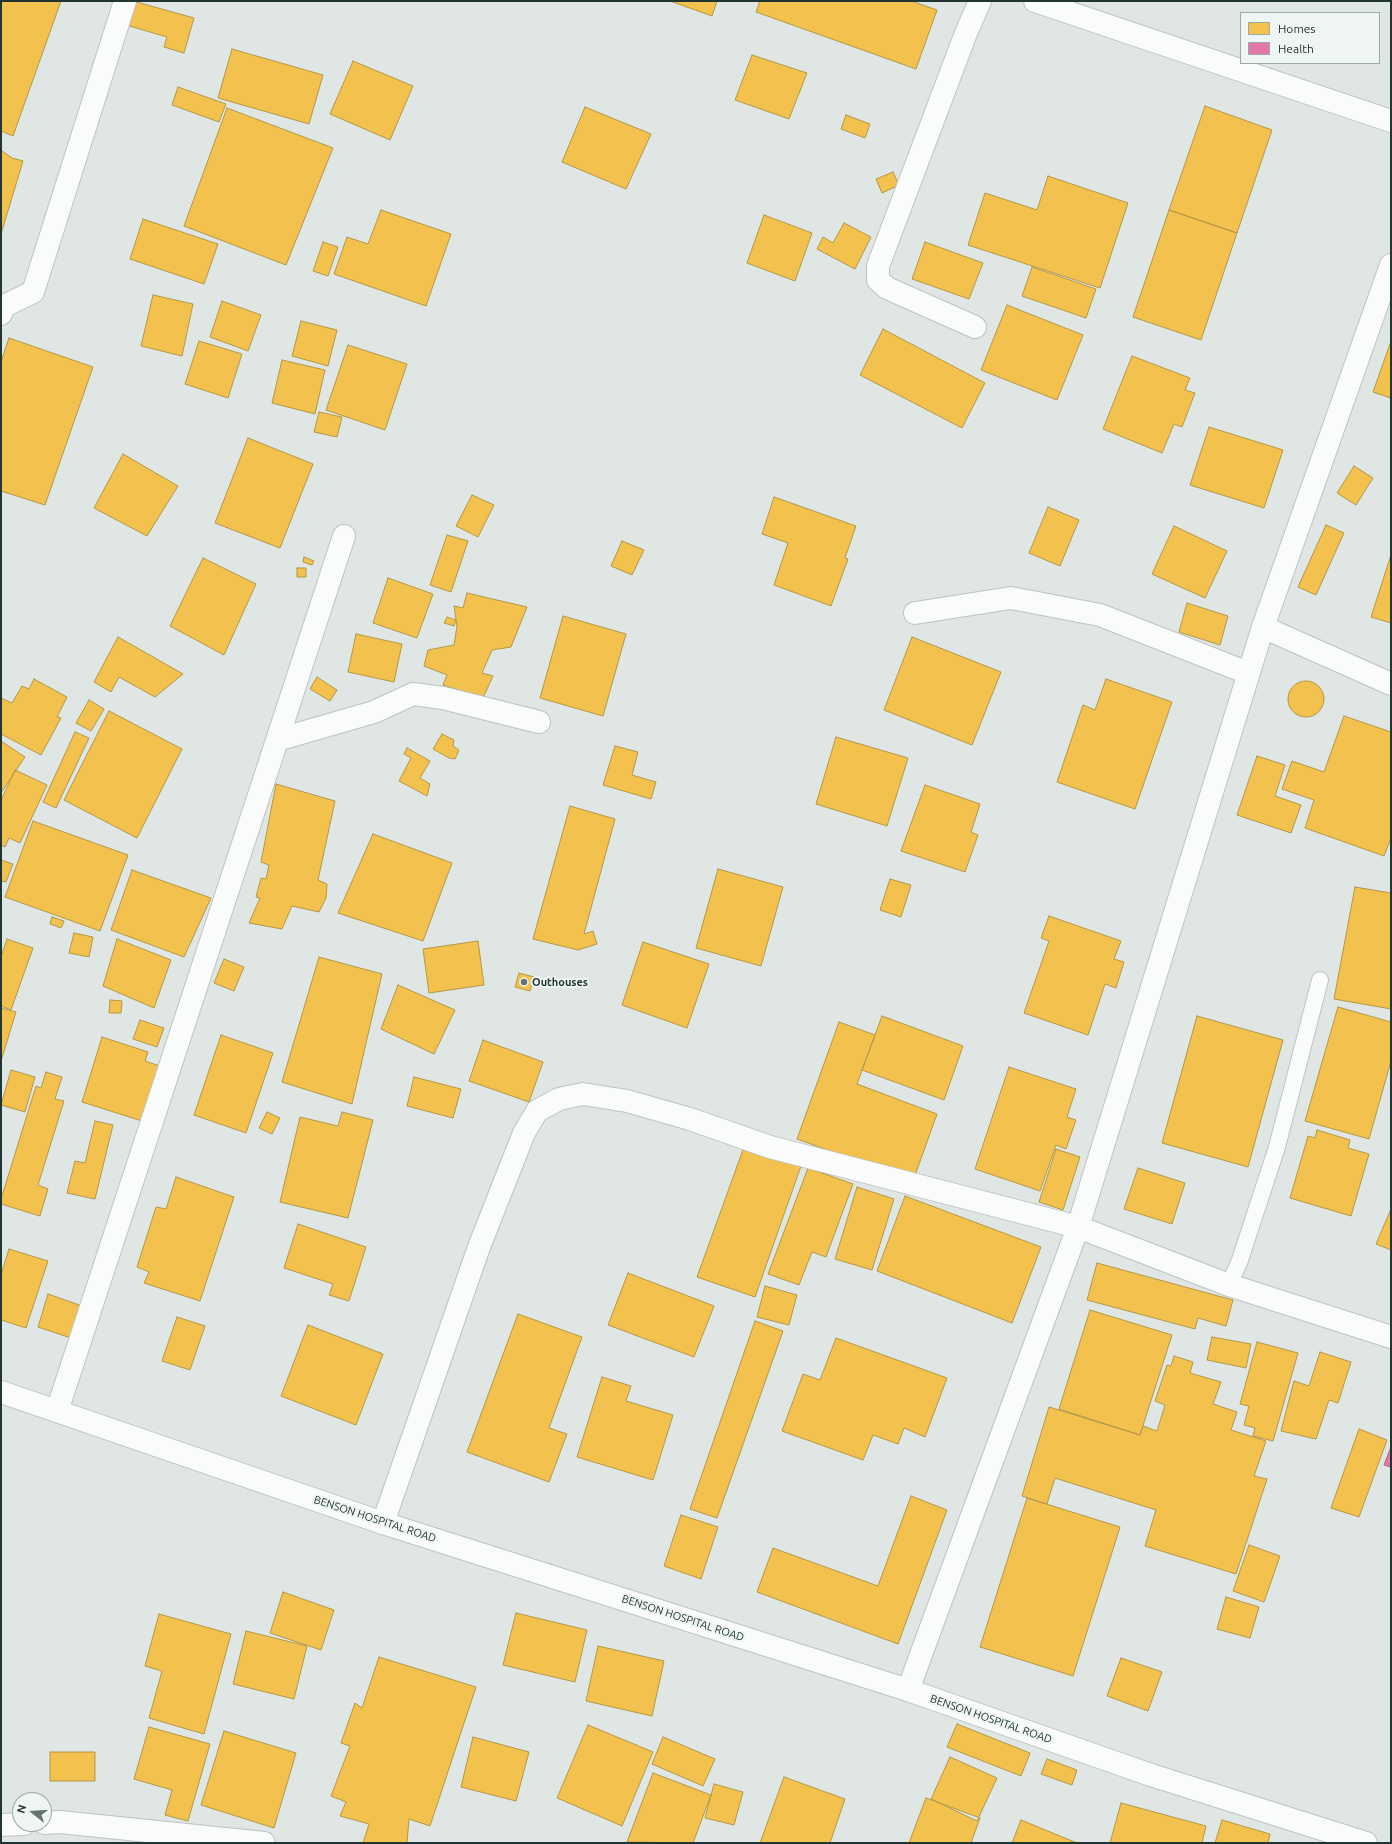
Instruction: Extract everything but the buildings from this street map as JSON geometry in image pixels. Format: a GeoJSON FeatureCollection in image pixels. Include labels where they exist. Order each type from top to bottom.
{"type":"FeatureCollection","features":[{"type":"Feature","properties":{"kind":"street"},"geometry":{"type":"LineString","coordinates":[[1,314],[4,306],[33,292],[125,1]]}},
{"type":"Feature","properties":{"kind":"street"},"geometry":{"type":"LineString","coordinates":[[975,327],[887,288],[878,280],[878,266],[966,33],[980,1]]}},
{"type":"Feature","properties":{"kind":"street"},"geometry":{"type":"LineString","coordinates":[[1035,1],[1391,121]]}},
{"type":"Feature","properties":{"kind":"street"},"geometry":{"type":"LineString","coordinates":[[908,1690],[1078,1227],[1262,627],[1391,265]]}},
{"type":"Feature","properties":{"kind":"street"},"geometry":{"type":"LineString","coordinates":[[58,1411],[344,536]]}},
{"type":"Feature","properties":{"kind":"street"},"geometry":{"type":"LineString","coordinates":[[915,613],[1011,598],[1100,615],[1248,673]]}},
{"type":"Feature","properties":{"kind":"street"},"geometry":{"type":"LineString","coordinates":[[1262,627],[1391,684]]}},
{"type":"Feature","properties":{"kind":"street"},"geometry":{"type":"LineString","coordinates":[[277,740],[374,712],[412,694],[443,698],[539,722]]}},
{"type":"Feature","properties":{"kind":"street"},"geometry":{"type":"LineString","coordinates":[[383,1523],[478,1247],[524,1134],[537,1111],[559,1099],[583,1094],[627,1101],[690,1119],[770,1147],[1078,1227],[1229,1285],[1391,1337]]}},
{"type":"Feature","properties":{"kind":"street","name":"BENSON HOSPITAL ROAD"},"geometry":{"type":"LineString","coordinates":[[1,1392],[383,1523],[908,1690],[1151,1775],[1366,1843]]}},
{"type":"Feature","properties":{"kind":"street"},"geometry":{"type":"LineString","coordinates":[[52,1822],[60,1822],[264,1843]]}},
{"type":"Feature","properties":{"kind":"street"},"geometry":{"type":"LineString","coordinates":[[1,1825],[12,1825]]}},
{"type":"Feature","properties":{"kind":"lane"},"geometry":{"type":"LineString","coordinates":[[1229,1285],[1240,1260],[1277,1147],[1320,980]]}},
{"type":"Feature","properties":{"kind":"place","name":"Outhouses"},"geometry":{"type":"Point","coordinates":[524,982]}}]}
